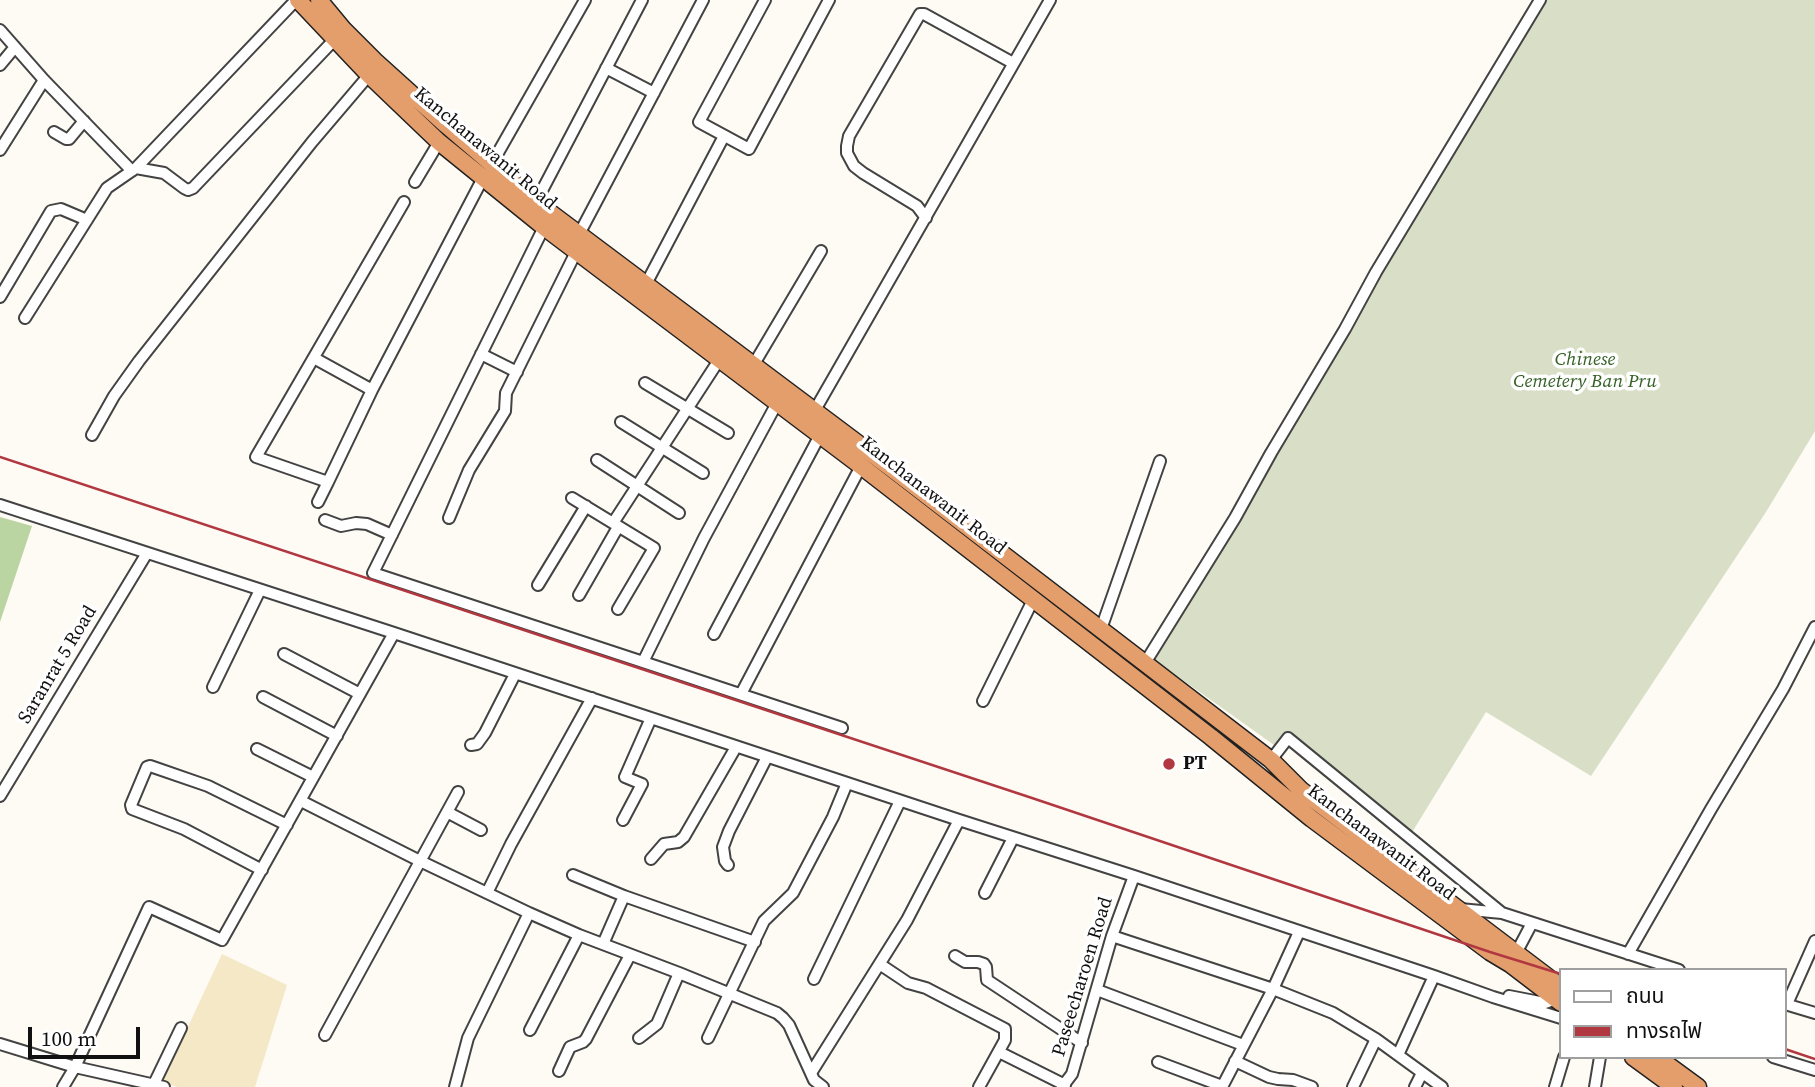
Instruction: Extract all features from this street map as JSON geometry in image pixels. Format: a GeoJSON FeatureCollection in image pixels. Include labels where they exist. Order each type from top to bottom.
{"type":"FeatureCollection","features":[{"type":"Feature","properties":{"kind":"highway","name":"Kanchanawanit Road"},"geometry":{"type":"LineString","coordinates":[[297,0],[369,75],[439,142],[536,202],[575,245],[719,360],[861,466],[1211,737],[1312,819],[1490,952],[1513,959]]}},
{"type":"Feature","properties":{"kind":"highway","name":"Kanchanawanit Road"},"geometry":{"type":"LineString","coordinates":[[318,0],[344,30],[544,227],[646,284],[815,410],[1271,760],[1301,790],[1458,909],[1513,959],[1560,996]]}},
{"type":"Feature","properties":{"kind":"highway"},"geometry":{"type":"LineString","coordinates":[[1312,819],[1322,805]]}},
{"type":"Feature","properties":{"kind":"highway"},"geometry":{"type":"LineString","coordinates":[[1636,1059],[1674,1087]]}},
{"type":"Feature","properties":{"kind":"highway"},"geometry":{"type":"LineString","coordinates":[[1660,1059],[1698,1087]]}},
{"type":"Feature","properties":{"kind":"street"},"geometry":{"type":"LineString","coordinates":[[25,318],[107,188],[134,169],[297,0]]}},
{"type":"Feature","properties":{"kind":"street"},"geometry":{"type":"LineString","coordinates":[[318,502],[372,390],[487,171],[584,0]]}},
{"type":"Feature","properties":{"kind":"street"},"geometry":{"type":"LineString","coordinates":[[536,202],[642,0]]}},
{"type":"Feature","properties":{"kind":"street"},"geometry":{"type":"LineString","coordinates":[[449,518],[469,470],[505,411],[506,393],[575,245],[703,0]]}},
{"type":"Feature","properties":{"kind":"street"},"geometry":{"type":"LineString","coordinates":[[765,0],[699,122],[749,149],[829,0]]}},
{"type":"Feature","properties":{"kind":"street"},"geometry":{"type":"LineString","coordinates":[[815,410],[1051,0]]}},
{"type":"Feature","properties":{"kind":"street"},"geometry":{"type":"LineString","coordinates":[[1146,663],[1235,518],[1376,272],[1541,0]]}},
{"type":"Feature","properties":{"kind":"street"},"geometry":{"type":"LineString","coordinates":[[926,218],[917,206],[854,166],[847,153],[849,136],[920,14],[925,14],[1013,63]]}},
{"type":"Feature","properties":{"kind":"street"},"geometry":{"type":"LineString","coordinates":[[0,30],[44,80],[134,169],[164,173],[188,190],[193,188],[335,39]]}},
{"type":"Feature","properties":{"kind":"street"},"geometry":{"type":"LineString","coordinates":[[0,65],[15,47]]}},
{"type":"Feature","properties":{"kind":"street"},"geometry":{"type":"LineString","coordinates":[[606,68],[654,93]]}},
{"type":"Feature","properties":{"kind":"street"},"geometry":{"type":"LineString","coordinates":[[92,435],[114,396],[139,361],[312,142],[369,75]]}},
{"type":"Feature","properties":{"kind":"street"},"geometry":{"type":"LineString","coordinates":[[0,150],[44,80]]}},
{"type":"Feature","properties":{"kind":"street"},"geometry":{"type":"LineString","coordinates":[[54,132],[66,139],[70,138],[84,121]]}},
{"type":"Feature","properties":{"kind":"street"},"geometry":{"type":"LineString","coordinates":[[646,284],[724,136]]}},
{"type":"Feature","properties":{"kind":"street"},"geometry":{"type":"LineString","coordinates":[[415,182],[439,142]]}},
{"type":"Feature","properties":{"kind":"street"},"geometry":{"type":"LineString","coordinates":[[328,482],[256,457],[404,202]]}},
{"type":"Feature","properties":{"kind":"street"},"geometry":{"type":"LineString","coordinates":[[0,297],[51,211],[61,209],[87,220]]}},
{"type":"Feature","properties":{"kind":"street"},"geometry":{"type":"LineString","coordinates":[[544,227],[373,573],[842,728]]}},
{"type":"Feature","properties":{"kind":"street"},"geometry":{"type":"LineString","coordinates":[[754,364],[821,251]]}},
{"type":"Feature","properties":{"kind":"street"},"geometry":{"type":"LineString","coordinates":[[481,354],[517,372]]}},
{"type":"Feature","properties":{"kind":"street"},"geometry":{"type":"LineString","coordinates":[[314,358],[372,390]]}},
{"type":"Feature","properties":{"kind":"street"},"geometry":{"type":"LineString","coordinates":[[579,595],[638,486],[719,360]]}},
{"type":"Feature","properties":{"kind":"street"},"geometry":{"type":"LineString","coordinates":[[645,383],[727,433]]}},
{"type":"Feature","properties":{"kind":"street"},"geometry":{"type":"LineString","coordinates":[[643,662],[704,538],[778,403]]}},
{"type":"Feature","properties":{"kind":"street"},"geometry":{"type":"LineString","coordinates":[[621,422],[703,473]]}},
{"type":"Feature","properties":{"kind":"street"},"geometry":{"type":"LineString","coordinates":[[715,634],[820,435]]}},
{"type":"Feature","properties":{"kind":"street"},"geometry":{"type":"LineString","coordinates":[[597,460],[679,513]]}},
{"type":"Feature","properties":{"kind":"street"},"geometry":{"type":"LineString","coordinates":[[1101,629],[1160,461]]}},
{"type":"Feature","properties":{"kind":"street"},"geometry":{"type":"LineString","coordinates":[[741,694],[861,466]]}},
{"type":"Feature","properties":{"kind":"street"},"geometry":{"type":"LineString","coordinates":[[572,498],[654,548],[618,609]]}},
{"type":"Feature","properties":{"kind":"street"},"geometry":{"type":"LineString","coordinates":[[0,505],[1560,1018]]}},
{"type":"Feature","properties":{"kind":"street"},"geometry":{"type":"LineString","coordinates":[[538,585],[586,506]]}},
{"type":"Feature","properties":{"kind":"street"},"geometry":{"type":"LineString","coordinates":[[325,520],[341,526],[367,524],[392,535]]}},
{"type":"Feature","properties":{"kind":"street","name":"Saranrat 5 Road"},"geometry":{"type":"LineString","coordinates":[[0,796],[147,553]]}},
{"type":"Feature","properties":{"kind":"street"},"geometry":{"type":"LineString","coordinates":[[213,687],[260,590]]}},
{"type":"Feature","properties":{"kind":"street"},"geometry":{"type":"LineString","coordinates":[[984,701],[1033,600]]}},
{"type":"Feature","properties":{"kind":"street"},"geometry":{"type":"LineString","coordinates":[[1628,954],[1783,689],[1815,626]]}},
{"type":"Feature","properties":{"kind":"street"},"geometry":{"type":"LineString","coordinates":[[63,1087],[75,1067],[149,907],[222,940],[394,633]]}},
{"type":"Feature","properties":{"kind":"street"},"geometry":{"type":"LineString","coordinates":[[285,654],[360,694]]}},
{"type":"Feature","properties":{"kind":"street"},"geometry":{"type":"LineString","coordinates":[[471,745],[477,744],[485,733],[515,674]]}},
{"type":"Feature","properties":{"kind":"street"},"geometry":{"type":"LineString","coordinates":[[263,697],[337,736]]}},
{"type":"Feature","properties":{"kind":"street"},"geometry":{"type":"LineString","coordinates":[[486,893],[592,698]]}},
{"type":"Feature","properties":{"kind":"street"},"geometry":{"type":"LineString","coordinates":[[623,820],[642,784],[625,777],[651,718]]}},
{"type":"Feature","properties":{"kind":"street"},"geometry":{"type":"LineString","coordinates":[[1271,760],[1289,738],[1502,913]]}},
{"type":"Feature","properties":{"kind":"street"},"geometry":{"type":"LineString","coordinates":[[652,859],[664,844],[680,842],[684,837],[736,747]]}},
{"type":"Feature","properties":{"kind":"street"},"geometry":{"type":"LineString","coordinates":[[257,749],[313,778]]}},
{"type":"Feature","properties":{"kind":"street"},"geometry":{"type":"LineString","coordinates":[[728,865],[723,855],[723,847],[767,757]]}},
{"type":"Feature","properties":{"kind":"street"},"geometry":{"type":"LineString","coordinates":[[262,870],[184,829],[132,808],[131,804],[147,768],[151,766],[208,786],[287,825]]}},
{"type":"Feature","properties":{"kind":"street"},"geometry":{"type":"LineString","coordinates":[[708,1038],[765,918],[793,893],[848,783]]}},
{"type":"Feature","properties":{"kind":"street"},"geometry":{"type":"LineString","coordinates":[[325,1035],[458,792]]}},
{"type":"Feature","properties":{"kind":"street"},"geometry":{"type":"LineString","coordinates":[[301,801],[529,914],[773,1012],[783,1018],[792,1030],[814,1082]]}},
{"type":"Feature","properties":{"kind":"street"},"geometry":{"type":"LineString","coordinates":[[814,979],[900,801]]}},
{"type":"Feature","properties":{"kind":"street"},"geometry":{"type":"LineString","coordinates":[[447,812],[481,830]]}},
{"type":"Feature","properties":{"kind":"street"},"geometry":{"type":"LineString","coordinates":[[814,1082],[907,920],[959,820]]}},
{"type":"Feature","properties":{"kind":"street"},"geometry":{"type":"LineString","coordinates":[[985,893],[1013,838]]}},
{"type":"Feature","properties":{"kind":"street"},"geometry":{"type":"LineString","coordinates":[[573,875],[755,942]]}},
{"type":"Feature","properties":{"kind":"street","name":"Paseecharoen Road"},"geometry":{"type":"LineString","coordinates":[[1064,1086],[1072,1074],[1082,1044],[1112,936],[1134,876]]}},
{"type":"Feature","properties":{"kind":"street"},"geometry":{"type":"LineString","coordinates":[[603,944],[624,896]]}},
{"type":"Feature","properties":{"kind":"street"},"geometry":{"type":"LineString","coordinates":[[1458,909],[1502,913],[1673,968]]}},
{"type":"Feature","properties":{"kind":"street"},"geometry":{"type":"LineString","coordinates":[[455,1087],[468,1038],[529,914]]}},
{"type":"Feature","properties":{"kind":"street"},"geometry":{"type":"LineString","coordinates":[[1513,959],[1532,923]]}},
{"type":"Feature","properties":{"kind":"street"},"geometry":{"type":"LineString","coordinates":[[1158,1062],[1222,1086],[1273,989],[1299,932]]}},
{"type":"Feature","properties":{"kind":"street"},"geometry":{"type":"LineString","coordinates":[[530,1030],[579,935]]}},
{"type":"Feature","properties":{"kind":"street"},"geometry":{"type":"LineString","coordinates":[[1112,936],[1273,989],[1333,1013],[1376,1039],[1442,1087]]}},
{"type":"Feature","properties":{"kind":"street"},"geometry":{"type":"LineString","coordinates":[[1787,1002],[1815,941]]}},
{"type":"Feature","properties":{"kind":"street"},"geometry":{"type":"LineString","coordinates":[[558,1071],[570,1047],[586,1039],[630,955]]}},
{"type":"Feature","properties":{"kind":"street"},"geometry":{"type":"LineString","coordinates":[[956,956],[965,962],[984,964],[987,980],[1082,1044]]}},
{"type":"Feature","properties":{"kind":"street"},"geometry":{"type":"LineString","coordinates":[[881,965],[908,983],[926,988],[1006,1031],[999,1052],[979,1087]]}},
{"type":"Feature","properties":{"kind":"street"},"geometry":{"type":"LineString","coordinates":[[639,1038],[657,1024],[679,973]]}},
{"type":"Feature","properties":{"kind":"street"},"geometry":{"type":"LineString","coordinates":[[1398,1055],[1434,976]]}},
{"type":"Feature","properties":{"kind":"street"},"geometry":{"type":"LineString","coordinates":[[1097,990],[1243,1045]]}},
{"type":"Feature","properties":{"kind":"street"},"geometry":{"type":"LineString","coordinates":[[1493,997],[1505,995],[1545,1003],[1560,996]]}},
{"type":"Feature","properties":{"kind":"street"},"geometry":{"type":"LineString","coordinates":[[1787,1004],[1815,1013]]}},
{"type":"Feature","properties":{"kind":"street"},"geometry":{"type":"LineString","coordinates":[[0,1044],[75,1067],[159,1086],[181,1028]]}},
{"type":"Feature","properties":{"kind":"street"},"geometry":{"type":"LineString","coordinates":[[1353,1087],[1376,1039]]}},
{"type":"Feature","properties":{"kind":"street"},"geometry":{"type":"LineString","coordinates":[[999,1052],[1064,1086]]}},
{"type":"Feature","properties":{"kind":"street"},"geometry":{"type":"LineString","coordinates":[[1555,1087],[1563,1059]]}},
{"type":"Feature","properties":{"kind":"street"},"geometry":{"type":"LineString","coordinates":[[1595,1087],[1600,1059]]}},
{"type":"Feature","properties":{"kind":"street"},"geometry":{"type":"LineString","coordinates":[[1779,1059],[1815,1070]]}},
{"type":"Feature","properties":{"kind":"street"},"geometry":{"type":"LineString","coordinates":[[1235,1061],[1269,1077],[1293,1080],[1312,1087]]}},
{"type":"Feature","properties":{"kind":"street"},"geometry":{"type":"LineString","coordinates":[[1415,1087],[1422,1073]]}},
{"type":"Feature","properties":{"kind":"green space","name":"Chinese Cemetery Ban Pru"},"geometry":{"type":"Polygon","coordinates":[[[1544,0],[1815,0],[1815,431],[1766,512],[1591,776],[1486,712],[1411,834],[1286,733],[1274,745],[1152,658],[1544,0]]]}},
{"type":"Feature","properties":{"kind":"green space"},"geometry":{"type":"Polygon","coordinates":[[[0,517],[32,526],[0,622],[0,517]]]}},
{"type":"Feature","properties":{"kind":"sand"},"geometry":{"type":"Polygon","coordinates":[[[222,954],[287,985],[255,1087],[177,1087],[162,1082],[222,954]]]}},
{"type":"Feature","properties":{"kind":"railway"},"geometry":{"type":"LineString","coordinates":[[0,457],[1560,974]]}},
{"type":"Feature","properties":{"kind":"railway"},"geometry":{"type":"LineString","coordinates":[[1787,1050],[1815,1059]]}},
{"type":"Feature","properties":{"kind":"place","name":"PT"},"geometry":{"type":"Point","coordinates":[1169,764]}}]}
